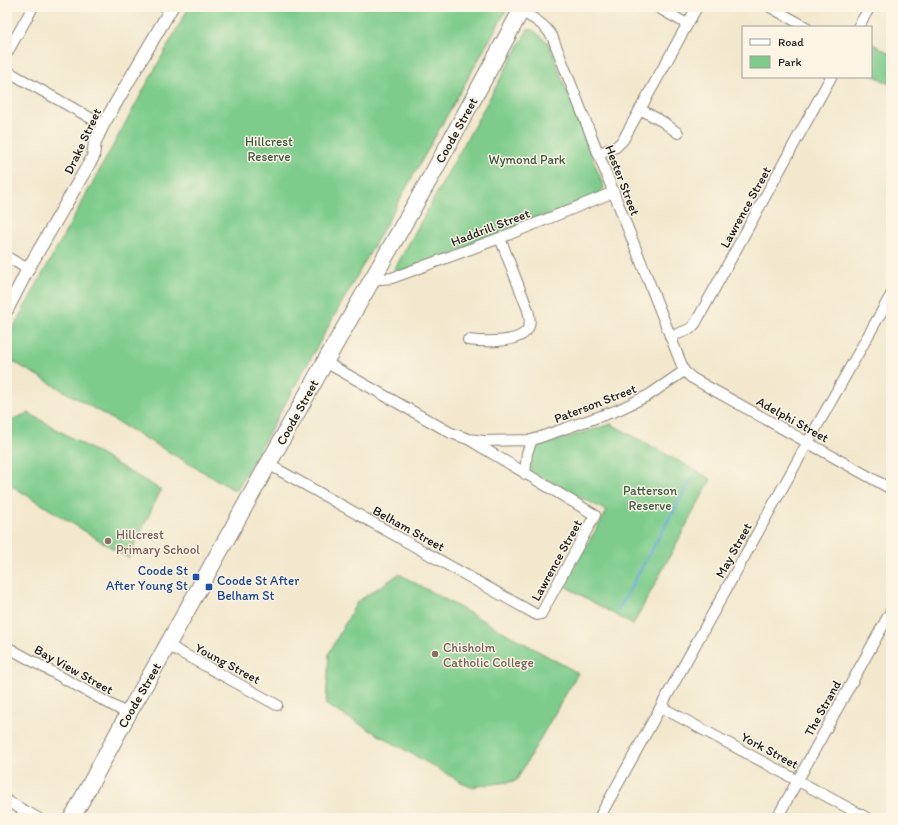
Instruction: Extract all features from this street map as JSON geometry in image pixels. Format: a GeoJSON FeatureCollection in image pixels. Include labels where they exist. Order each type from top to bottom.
{"type":"FeatureCollection","features":[{"type":"Feature","properties":{"kind":"main road","name":"Coode Street"},"geometry":{"type":"LineString","coordinates":[[72,818],[167,644],[433,173],[522,9]]}},
{"type":"Feature","properties":{"kind":"street"},"geometry":{"type":"LineString","coordinates":[[7,53],[33,7]]}},
{"type":"Feature","properties":{"kind":"street","name":"Drake Street"},"geometry":{"type":"LineString","coordinates":[[7,310],[28,269],[93,157],[95,142],[103,125],[172,7]]}},
{"type":"Feature","properties":{"kind":"street"},"geometry":{"type":"LineString","coordinates":[[657,7],[687,24]]}},
{"type":"Feature","properties":{"kind":"street"},"geometry":{"type":"LineString","coordinates":[[599,153],[620,144],[697,7]]}},
{"type":"Feature","properties":{"kind":"street"},"geometry":{"type":"LineString","coordinates":[[770,7],[804,26]]}},
{"type":"Feature","properties":{"kind":"street"},"geometry":{"type":"LineString","coordinates":[[859,26],[870,7]]}},
{"type":"Feature","properties":{"kind":"street","name":"Hester Street"},"geometry":{"type":"LineString","coordinates":[[522,9],[546,27],[552,36],[684,371]]}},
{"type":"Feature","properties":{"kind":"street"},"geometry":{"type":"LineString","coordinates":[[7,71],[103,125]]}},
{"type":"Feature","properties":{"kind":"street","name":"Lawrence Street"},"geometry":{"type":"LineString","coordinates":[[670,337],[686,331],[695,324],[830,78]]}},
{"type":"Feature","properties":{"kind":"street"},"geometry":{"type":"LineString","coordinates":[[640,109],[663,122],[678,133]]}},
{"type":"Feature","properties":{"kind":"street","name":"Haddrill Street"},"geometry":{"type":"LineString","coordinates":[[373,278],[392,278],[500,238],[614,192]]}},
{"type":"Feature","properties":{"kind":"street"},"geometry":{"type":"LineString","coordinates":[[468,340],[484,342],[507,340],[523,334],[529,328],[530,322],[528,310],[500,238]]}},
{"type":"Feature","properties":{"kind":"street"},"geometry":{"type":"LineString","coordinates":[[7,258],[28,269]]}},
{"type":"Feature","properties":{"kind":"street","name":"May Street"},"geometry":{"type":"LineString","coordinates":[[599,818],[891,295]]}},
{"type":"Feature","properties":{"kind":"street","name":"Paterson Street"},"geometry":{"type":"LineString","coordinates":[[325,362],[451,433],[468,439],[595,515]]}},
{"type":"Feature","properties":{"kind":"street","name":"Paterson Street"},"geometry":{"type":"LineString","coordinates":[[468,439],[484,441],[532,440],[618,410],[649,395],[684,371]]}},
{"type":"Feature","properties":{"kind":"street","name":"Adelphi Street"},"geometry":{"type":"LineString","coordinates":[[684,371],[692,378],[891,488]]}},
{"type":"Feature","properties":{"kind":"street"},"geometry":{"type":"LineString","coordinates":[[525,474],[527,453],[532,440]]}},
{"type":"Feature","properties":{"kind":"street","name":"Belham Street"},"geometry":{"type":"LineString","coordinates":[[268,464],[537,615]]}},
{"type":"Feature","properties":{"kind":"street","name":"Lawrence Street"},"geometry":{"type":"LineString","coordinates":[[537,615],[541,614],[595,515]]}},
{"type":"Feature","properties":{"kind":"street","name":"The Strand"},"geometry":{"type":"LineString","coordinates":[[777,818],[891,611]]}},
{"type":"Feature","properties":{"kind":"street","name":"Young Street"},"geometry":{"type":"LineString","coordinates":[[167,644],[277,704]]}},
{"type":"Feature","properties":{"kind":"street","name":"Bay View Street"},"geometry":{"type":"LineString","coordinates":[[7,647],[128,714]]}},
{"type":"Feature","properties":{"kind":"street","name":"York Street"},"geometry":{"type":"LineString","coordinates":[[661,707],[867,818]]}},
{"type":"Feature","properties":{"kind":"street"},"geometry":{"type":"LineString","coordinates":[[7,801],[38,818]]}},
{"type":"Feature","properties":{"kind":"green space","name":"Hillcrest Reserve"},"geometry":{"type":"Polygon","coordinates":[[[189,7],[508,7],[236,491],[7,358],[7,339],[189,7]]]}},
{"type":"Feature","properties":{"kind":"green space","name":"Wymond Park"},"geometry":{"type":"Polygon","coordinates":[[[528,29],[535,31],[549,44],[604,188],[597,197],[399,275],[394,270],[528,29]]]}},
{"type":"Feature","properties":{"kind":"green space"},"geometry":{"type":"Polygon","coordinates":[[[872,44],[891,54],[891,85],[872,75],[872,44]]]}},
{"type":"Feature","properties":{"kind":"green space"},"geometry":{"type":"Polygon","coordinates":[[[29,413],[161,490],[128,558],[12,486],[7,495],[7,421],[29,413]]]}},
{"type":"Feature","properties":{"kind":"green space","name":"Patterson Reserve"},"geometry":{"type":"Polygon","coordinates":[[[611,424],[711,479],[633,625],[563,585],[607,511],[531,472],[530,458],[537,447],[611,424]]]}},
{"type":"Feature","properties":{"kind":"green space"},"geometry":{"type":"Polygon","coordinates":[[[399,574],[578,673],[516,781],[470,787],[326,705],[329,653],[357,602],[399,574]]]}},
{"type":"Feature","properties":{"kind":"waterway"},"geometry":{"type":"LineString","coordinates":[[618,610],[692,478]]}},
{"type":"Feature","properties":{"kind":"place","name":"Hillcrest Primary School"},"geometry":{"type":"Point","coordinates":[108,541]}},
{"type":"Feature","properties":{"kind":"place","name":"Coode St After Young St"},"geometry":{"type":"Point","coordinates":[196,577]}},
{"type":"Feature","properties":{"kind":"place","name":"Coode St After Belham St"},"geometry":{"type":"Point","coordinates":[209,587]}},
{"type":"Feature","properties":{"kind":"place","name":"Chisholm Catholic College"},"geometry":{"type":"Point","coordinates":[435,654]}}]}
